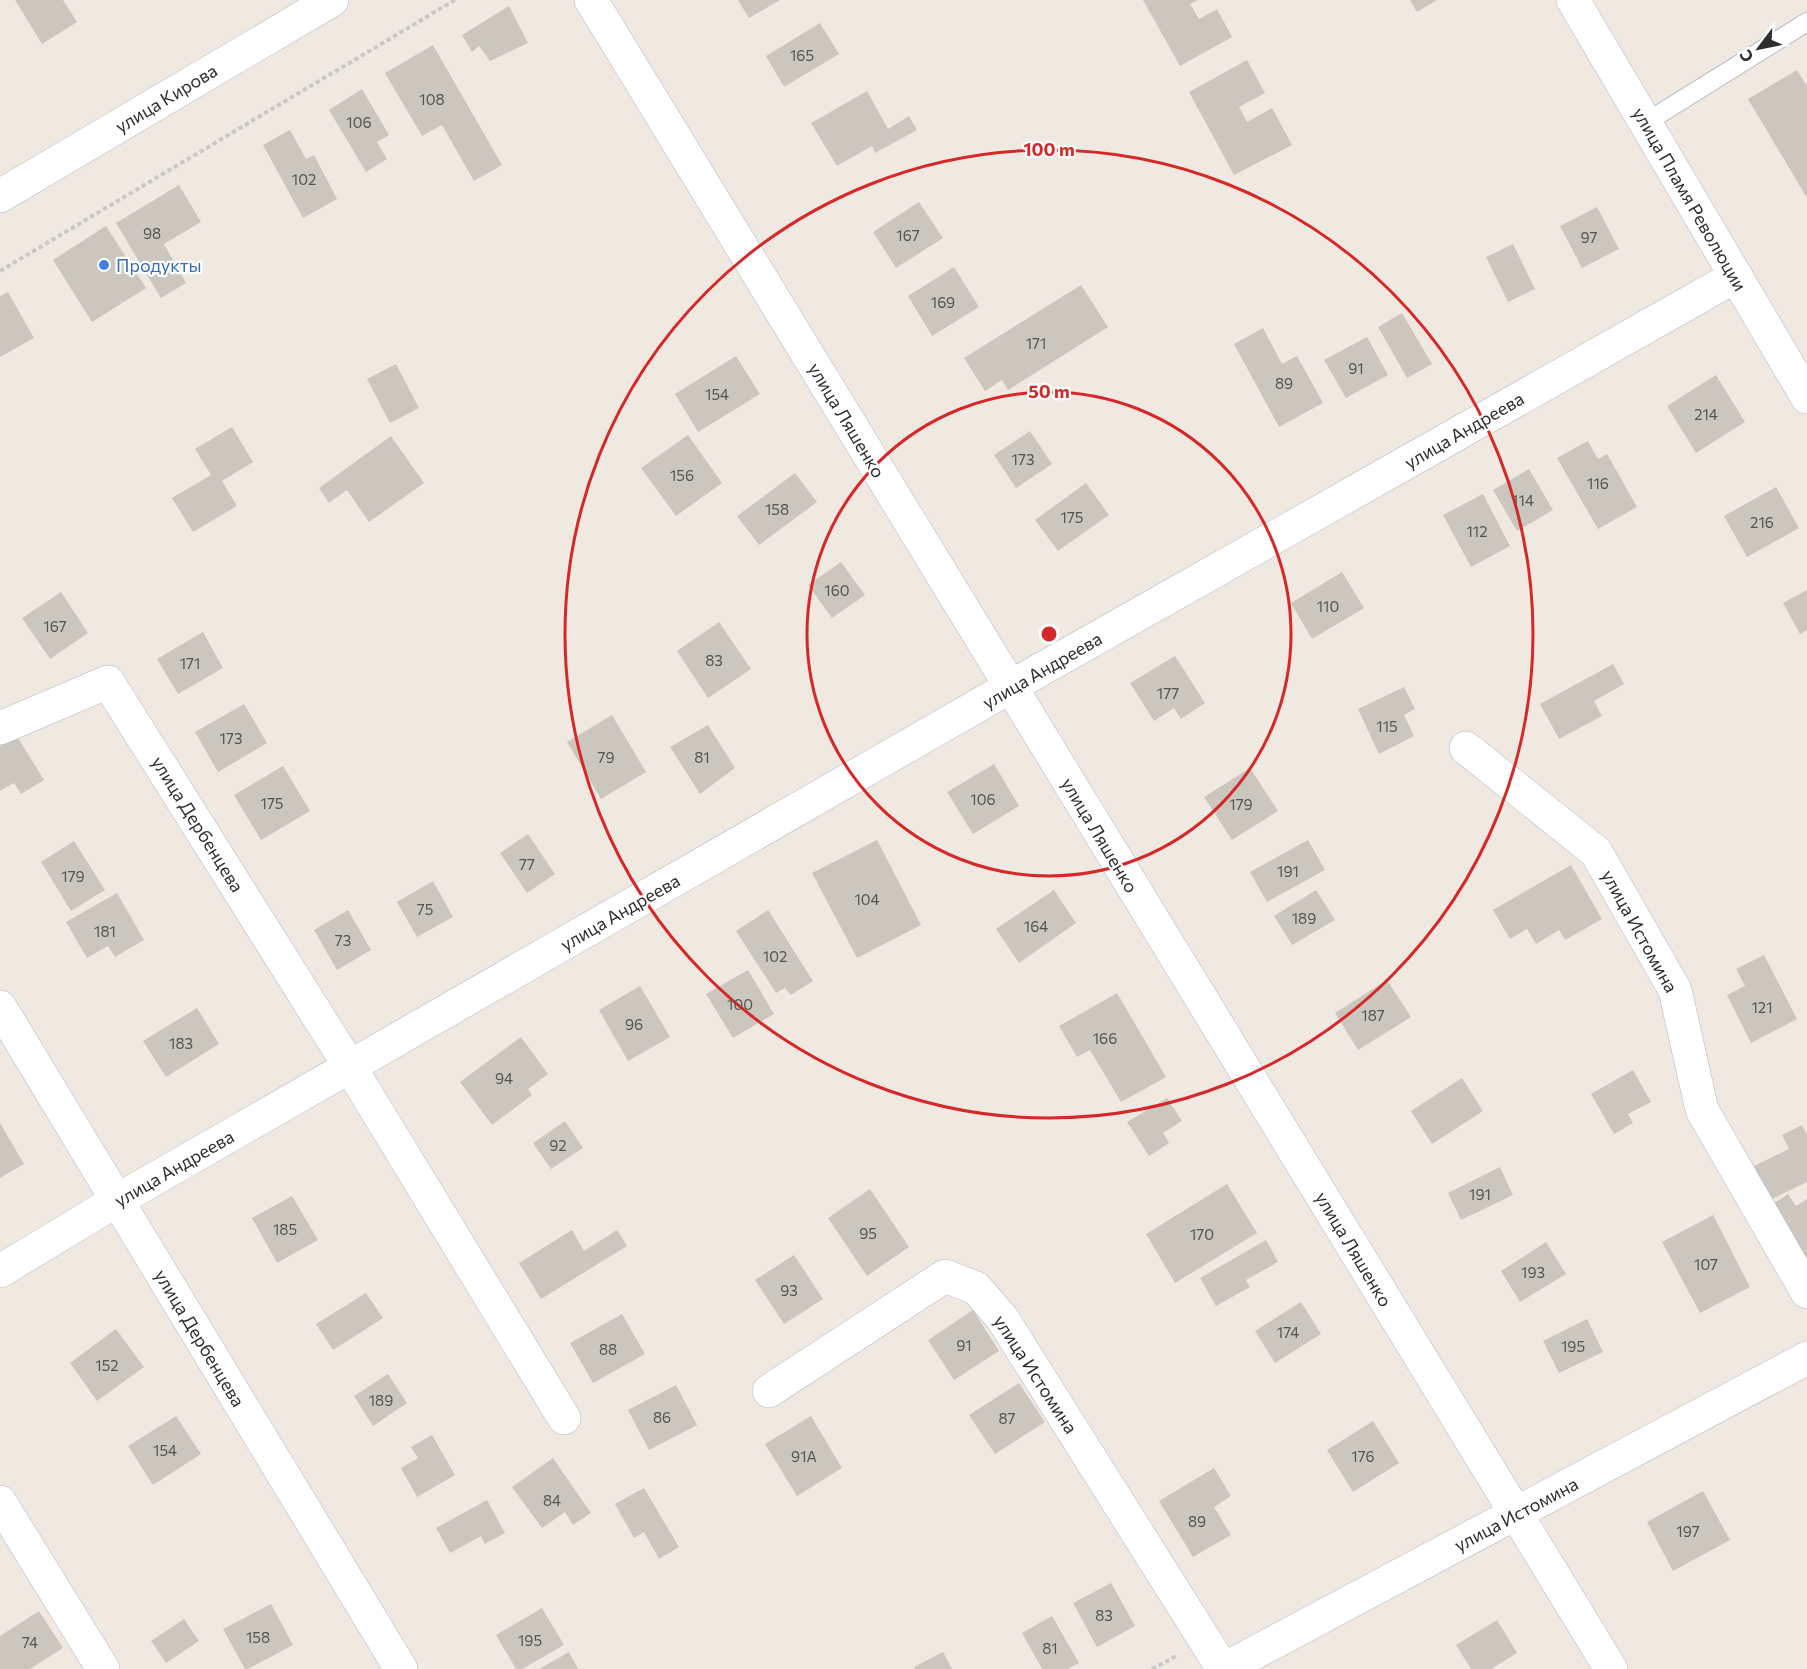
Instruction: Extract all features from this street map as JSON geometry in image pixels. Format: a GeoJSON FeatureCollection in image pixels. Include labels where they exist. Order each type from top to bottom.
{"type":"FeatureCollection","features":[{"type":"Feature","properties":{"kind":"street","name":"улица Кирова"},"geometry":{"type":"LineString","coordinates":[[0,196],[332,0]]}},
{"type":"Feature","properties":{"kind":"street","name":"улица Ляшенко"},"geometry":{"type":"LineString","coordinates":[[591,0],[1611,1669]]}},
{"type":"Feature","properties":{"kind":"street","name":"улица Пламя Революции"},"geometry":{"type":"LineString","coordinates":[[1574,0],[1807,397]]}},
{"type":"Feature","properties":{"kind":"street","name":"улица Андреева"},"geometry":{"type":"LineString","coordinates":[[0,1271],[116,1201],[1010,687],[1736,276]]}},
{"type":"Feature","properties":{"kind":"street","name":"улица Дербенцева"},"geometry":{"type":"LineString","coordinates":[[0,728],[108,682],[350,1067]]}},
{"type":"Feature","properties":{"kind":"street","name":"улица Истомина"},"geometry":{"type":"LineString","coordinates":[[1466,748],[1596,852],[1675,990],[1702,1110],[1807,1292]]}},
{"type":"Feature","properties":{"kind":"street","name":"улица Дербенцева"},"geometry":{"type":"LineString","coordinates":[[0,1007],[401,1669]]}},
{"type":"Feature","properties":{"kind":"street"},"geometry":{"type":"LineString","coordinates":[[350,1067],[564,1418]]}},
{"type":"Feature","properties":{"kind":"street","name":"улица Истомина"},"geometry":{"type":"LineString","coordinates":[[769,1391],[945,1276],[976,1288],[1002,1318],[1223,1669],[1807,1358]]}},
{"type":"Feature","properties":{"kind":"street"},"geometry":{"type":"LineString","coordinates":[[0,1502],[103,1669]]}},
{"type":"Feature","properties":{"kind":"lane"},"geometry":{"type":"LineString","coordinates":[[1646,123],[1807,22]]}},
{"type":"Feature","properties":{"kind":"path"},"geometry":{"type":"LineString","coordinates":[[0,271],[455,0]]}},
{"type":"Feature","properties":{"kind":"building"},"geometry":{"type":"Polygon","coordinates":[[[15,0],[63,0],[77,22],[42,44],[15,0]]]}},
{"type":"Feature","properties":{"kind":"building"},"geometry":{"type":"Polygon","coordinates":[[[738,0],[780,0],[749,18],[738,0]]]}},
{"type":"Feature","properties":{"kind":"building"},"geometry":{"type":"Polygon","coordinates":[[[1143,0],[1198,0],[1190,4],[1199,19],[1217,9],[1232,37],[1180,66],[1143,0]]]}},
{"type":"Feature","properties":{"kind":"building"},"geometry":{"type":"Polygon","coordinates":[[[1410,0],[1437,0],[1417,12],[1410,0]]]}},
{"type":"Feature","properties":{"kind":"building"},"geometry":{"type":"Polygon","coordinates":[[[509,6],[528,43],[490,61],[479,46],[472,52],[462,35],[509,6]]]}},
{"type":"Feature","properties":{"kind":"building"},"geometry":{"type":"Polygon","coordinates":[[[820,23],[839,54],[784,87],[766,56],[820,23]]]}},
{"type":"Feature","properties":{"kind":"building"},"geometry":{"type":"Polygon","coordinates":[[[433,45],[502,165],[474,181],[442,125],[422,136],[385,73],[433,45]]]}},
{"type":"Feature","properties":{"kind":"building"},"geometry":{"type":"Polygon","coordinates":[[[1247,60],[1265,93],[1239,107],[1247,122],[1272,108],[1292,145],[1234,175],[1189,92],[1247,60]]]}},
{"type":"Feature","properties":{"kind":"building"},"geometry":{"type":"Polygon","coordinates":[[[1797,70],[1807,86],[1807,198],[1748,99],[1797,70]]]}},
{"type":"Feature","properties":{"kind":"building"},"geometry":{"type":"Polygon","coordinates":[[[362,89],[389,135],[377,142],[387,159],[366,172],[329,110],[362,89]]]}},
{"type":"Feature","properties":{"kind":"building"},"geometry":{"type":"Polygon","coordinates":[[[867,91],[888,129],[909,116],[917,130],[875,153],[872,146],[837,166],[811,123],[867,91]]]}},
{"type":"Feature","properties":{"kind":"building"},"geometry":{"type":"Polygon","coordinates":[[[290,130],[306,159],[314,155],[337,199],[303,218],[263,145],[290,130]]]}},
{"type":"Feature","properties":{"kind":"building"},"geometry":{"type":"Polygon","coordinates":[[[179,185],[201,222],[164,244],[186,283],[161,298],[116,223],[179,185]]]}},
{"type":"Feature","properties":{"kind":"building"},"geometry":{"type":"Polygon","coordinates":[[[919,202],[943,238],[896,268],[873,232],[919,202]]]}},
{"type":"Feature","properties":{"kind":"building"},"geometry":{"type":"Polygon","coordinates":[[[1597,207],[1619,249],[1582,268],[1560,226],[1597,207]]]}},
{"type":"Feature","properties":{"kind":"building"},"geometry":{"type":"Polygon","coordinates":[[[106,226],[146,288],[92,322],[53,260],[106,226]]]}},
{"type":"Feature","properties":{"kind":"building"},"geometry":{"type":"Polygon","coordinates":[[[1513,244],[1535,289],[1508,302],[1486,257],[1513,244]]]}},
{"type":"Feature","properties":{"kind":"building"},"geometry":{"type":"Polygon","coordinates":[[[954,267],[979,307],[932,336],[908,296],[954,267]]]}},
{"type":"Feature","properties":{"kind":"building"},"geometry":{"type":"Polygon","coordinates":[[[1081,285],[1108,327],[1008,390],[1002,380],[985,391],[964,358],[1081,285]]]}},
{"type":"Feature","properties":{"kind":"building"},"geometry":{"type":"Polygon","coordinates":[[[8,292],[34,338],[0,357],[0,296],[8,292]]]}},
{"type":"Feature","properties":{"kind":"building"},"geometry":{"type":"Polygon","coordinates":[[[1402,313],[1432,364],[1407,378],[1378,327],[1402,313]]]}},
{"type":"Feature","properties":{"kind":"building"},"geometry":{"type":"Polygon","coordinates":[[[1263,328],[1282,364],[1297,356],[1323,403],[1279,427],[1234,344],[1263,328]]]}},
{"type":"Feature","properties":{"kind":"building"},"geometry":{"type":"Polygon","coordinates":[[[1367,337],[1388,375],[1346,398],[1324,360],[1367,337]]]}},
{"type":"Feature","properties":{"kind":"building"},"geometry":{"type":"Polygon","coordinates":[[[736,356],[760,394],[698,432],[675,394],[736,356]]]}},
{"type":"Feature","properties":{"kind":"building"},"geometry":{"type":"Polygon","coordinates":[[[396,364],[419,408],[390,423],[367,379],[396,364]]]}},
{"type":"Feature","properties":{"kind":"building"},"geometry":{"type":"Polygon","coordinates":[[[1716,375],[1745,422],[1696,453],[1667,406],[1716,375]]]}},
{"type":"Feature","properties":{"kind":"building"},"geometry":{"type":"Polygon","coordinates":[[[232,427],[253,462],[222,481],[237,506],[193,532],[172,498],[211,475],[195,449],[232,427]]]}},
{"type":"Feature","properties":{"kind":"building"},"geometry":{"type":"Polygon","coordinates":[[[1030,431],[1052,464],[1016,488],[994,455],[1030,431]]]}},
{"type":"Feature","properties":{"kind":"building"},"geometry":{"type":"Polygon","coordinates":[[[688,435],[722,483],[676,516],[641,468],[688,435]]]}},
{"type":"Feature","properties":{"kind":"building"},"geometry":{"type":"Polygon","coordinates":[[[391,436],[424,483],[369,522],[347,490],[329,503],[319,488],[391,436]]]}},
{"type":"Feature","properties":{"kind":"building"},"geometry":{"type":"Polygon","coordinates":[[[1588,441],[1598,459],[1607,454],[1637,507],[1598,529],[1557,458],[1588,441]]]}},
{"type":"Feature","properties":{"kind":"building"},"geometry":{"type":"Polygon","coordinates":[[[1529,469],[1553,510],[1517,531],[1493,490],[1529,469]]]}},
{"type":"Feature","properties":{"kind":"building"},"geometry":{"type":"Polygon","coordinates":[[[795,473],[817,502],[759,545],[737,516],[795,473]]]}},
{"type":"Feature","properties":{"kind":"building"},"geometry":{"type":"Polygon","coordinates":[[[1086,483],[1109,515],[1058,551],[1035,520],[1086,483]]]}},
{"type":"Feature","properties":{"kind":"building"},"geometry":{"type":"Polygon","coordinates":[[[1776,487],[1799,528],[1747,557],[1724,516],[1776,487]]]}},
{"type":"Feature","properties":{"kind":"building"},"geometry":{"type":"Polygon","coordinates":[[[1483,494],[1510,546],[1471,567],[1443,515],[1483,494]]]}},
{"type":"Feature","properties":{"kind":"building"},"geometry":{"type":"Polygon","coordinates":[[[841,562],[865,595],[832,618],[808,585],[841,562]]]}},
{"type":"Feature","properties":{"kind":"building"},"geometry":{"type":"Polygon","coordinates":[[[1342,572],[1364,608],[1312,639],[1291,603],[1342,572]]]}},
{"type":"Feature","properties":{"kind":"building"},"geometry":{"type":"Polygon","coordinates":[[[1807,590],[1807,630],[1800,634],[1783,603],[1807,590]]]}},
{"type":"Feature","properties":{"kind":"building"},"geometry":{"type":"Polygon","coordinates":[[[61,592],[88,633],[50,659],[22,618],[61,592]]]}},
{"type":"Feature","properties":{"kind":"building"},"geometry":{"type":"Polygon","coordinates":[[[719,622],[751,669],[708,698],[677,651],[719,622]]]}},
{"type":"Feature","properties":{"kind":"building"},"geometry":{"type":"Polygon","coordinates":[[[203,632],[223,668],[178,694],[157,659],[203,632]]]}},
{"type":"Feature","properties":{"kind":"building"},"geometry":{"type":"Polygon","coordinates":[[[1175,656],[1205,703],[1181,719],[1174,708],[1154,721],[1130,683],[1175,656]]]}},
{"type":"Feature","properties":{"kind":"building"},"geometry":{"type":"Polygon","coordinates":[[[1613,664],[1624,684],[1594,701],[1602,716],[1559,739],[1540,704],[1613,664]]]}},
{"type":"Feature","properties":{"kind":"building"},"geometry":{"type":"Polygon","coordinates":[[[1404,687],[1415,709],[1404,715],[1414,736],[1379,754],[1358,709],[1404,687]]]}},
{"type":"Feature","properties":{"kind":"building"},"geometry":{"type":"Polygon","coordinates":[[[244,704],[267,743],[218,772],[195,732],[244,704]]]}},
{"type":"Feature","properties":{"kind":"building"},"geometry":{"type":"Polygon","coordinates":[[[612,715],[646,772],[601,799],[567,742],[612,715]]]}},
{"type":"Feature","properties":{"kind":"building"},"geometry":{"type":"Polygon","coordinates":[[[708,725],[735,768],[700,794],[670,747],[708,725]]]}},
{"type":"Feature","properties":{"kind":"building"},"geometry":{"type":"Polygon","coordinates":[[[17,736],[44,780],[21,794],[14,783],[0,791],[0,746],[17,736]]]}},
{"type":"Feature","properties":{"kind":"building"},"geometry":{"type":"Polygon","coordinates":[[[994,764],[1019,806],[973,834],[947,792],[994,764]]]}},
{"type":"Feature","properties":{"kind":"building"},"geometry":{"type":"Polygon","coordinates":[[[283,766],[310,811],[261,840],[234,795],[283,766]]]}},
{"type":"Feature","properties":{"kind":"building"},"geometry":{"type":"Polygon","coordinates":[[[1250,768],[1278,811],[1232,840],[1204,797],[1250,768]]]}},
{"type":"Feature","properties":{"kind":"building"},"geometry":{"type":"Polygon","coordinates":[[[528,834],[555,874],[527,893],[500,853],[528,834]]]}},
{"type":"Feature","properties":{"kind":"building"},"geometry":{"type":"Polygon","coordinates":[[[877,840],[921,925],[857,958],[812,873],[877,840]]]}},
{"type":"Feature","properties":{"kind":"building"},"geometry":{"type":"Polygon","coordinates":[[[1308,840],[1325,870],[1267,902],[1250,872],[1308,840]]]}},
{"type":"Feature","properties":{"kind":"building"},"geometry":{"type":"Polygon","coordinates":[[[74,841],[105,890],[71,911],[41,862],[74,841]]]}},
{"type":"Feature","properties":{"kind":"building"},"geometry":{"type":"Polygon","coordinates":[[[1571,865],[1602,919],[1565,940],[1559,930],[1536,944],[1527,929],[1510,939],[1493,910],[1571,865]]]}},
{"type":"Feature","properties":{"kind":"building"},"geometry":{"type":"Polygon","coordinates":[[[433,881],[453,917],[417,937],[397,902],[433,881]]]}},
{"type":"Feature","properties":{"kind":"building"},"geometry":{"type":"Polygon","coordinates":[[[1054,890],[1076,923],[1019,963],[996,929],[1054,890]]]}},
{"type":"Feature","properties":{"kind":"building"},"geometry":{"type":"Polygon","coordinates":[[[1316,890],[1335,920],[1292,945],[1274,916],[1316,890]]]}},
{"type":"Feature","properties":{"kind":"building"},"geometry":{"type":"Polygon","coordinates":[[[117,893],[144,940],[115,957],[108,946],[87,958],[66,922],[117,893]]]}},
{"type":"Feature","properties":{"kind":"building"},"geometry":{"type":"Polygon","coordinates":[[[348,910],[371,950],[337,970],[314,930],[348,910]]]}},
{"type":"Feature","properties":{"kind":"building"},"geometry":{"type":"Polygon","coordinates":[[[768,910],[813,981],[791,995],[785,988],[776,993],[736,931],[768,910]]]}},
{"type":"Feature","properties":{"kind":"building"},"geometry":{"type":"Polygon","coordinates":[[[1764,955],[1797,1019],[1751,1043],[1727,995],[1745,986],[1736,969],[1764,955]]]}},
{"type":"Feature","properties":{"kind":"building"},"geometry":{"type":"Polygon","coordinates":[[[748,970],[774,1014],[733,1038],[706,994],[748,970]]]}},
{"type":"Feature","properties":{"kind":"building"},"geometry":{"type":"Polygon","coordinates":[[[1387,980],[1411,1017],[1358,1050],[1335,1013],[1387,980]]]}},
{"type":"Feature","properties":{"kind":"building"},"geometry":{"type":"Polygon","coordinates":[[[640,986],[670,1037],[628,1061],[599,1010],[640,986]]]}},
{"type":"Feature","properties":{"kind":"building"},"geometry":{"type":"Polygon","coordinates":[[[1117,993],[1166,1077],[1121,1102],[1090,1050],[1077,1057],[1059,1026],[1117,993]]]}},
{"type":"Feature","properties":{"kind":"building"},"geometry":{"type":"Polygon","coordinates":[[[197,1008],[219,1044],[166,1077],[143,1041],[197,1008]]]}},
{"type":"Feature","properties":{"kind":"building"},"geometry":{"type":"Polygon","coordinates":[[[521,1037],[548,1074],[528,1089],[532,1095],[492,1125],[460,1082],[521,1037]]]}},
{"type":"Feature","properties":{"kind":"building"},"geometry":{"type":"Polygon","coordinates":[[[1633,1070],[1651,1102],[1628,1114],[1633,1123],[1614,1134],[1591,1094],[1633,1070]]]}},
{"type":"Feature","properties":{"kind":"building"},"geometry":{"type":"Polygon","coordinates":[[[1462,1078],[1483,1111],[1432,1144],[1411,1111],[1462,1078]]]}},
{"type":"Feature","properties":{"kind":"building"},"geometry":{"type":"Polygon","coordinates":[[[1167,1098],[1182,1121],[1163,1133],[1169,1143],[1149,1156],[1127,1122],[1167,1098]]]}},
{"type":"Feature","properties":{"kind":"building"},"geometry":{"type":"Polygon","coordinates":[[[565,1121],[583,1148],[551,1169],[533,1143],[565,1121]]]}},
{"type":"Feature","properties":{"kind":"building"},"geometry":{"type":"Polygon","coordinates":[[[0,1123],[24,1164],[0,1178],[0,1123]]]}},
{"type":"Feature","properties":{"kind":"building"},"geometry":{"type":"Polygon","coordinates":[[[1802,1125],[1807,1135],[1807,1182],[1770,1200],[1754,1166],[1789,1149],[1782,1135],[1802,1125]]]}},
{"type":"Feature","properties":{"kind":"building"},"geometry":{"type":"Polygon","coordinates":[[[1500,1167],[1513,1195],[1461,1220],[1448,1193],[1500,1167]]]}},
{"type":"Feature","properties":{"kind":"building"},"geometry":{"type":"Polygon","coordinates":[[[1227,1184],[1257,1233],[1175,1283],[1146,1234],[1227,1184]]]}},
{"type":"Feature","properties":{"kind":"building"},"geometry":{"type":"Polygon","coordinates":[[[870,1189],[909,1247],[867,1276],[828,1218],[870,1189]]]}},
{"type":"Feature","properties":{"kind":"building"},"geometry":{"type":"Polygon","coordinates":[[[1788,1194],[1796,1206],[1807,1199],[1807,1271],[1767,1208],[1788,1194]]]}},
{"type":"Feature","properties":{"kind":"building"},"geometry":{"type":"Polygon","coordinates":[[[292,1196],[318,1240],[277,1263],[252,1218],[292,1196]]]}},
{"type":"Feature","properties":{"kind":"building"},"geometry":{"type":"Polygon","coordinates":[[[1713,1215],[1750,1287],[1700,1313],[1662,1242],[1713,1215]]]}},
{"type":"Feature","properties":{"kind":"building"},"geometry":{"type":"Polygon","coordinates":[[[572,1230],[584,1251],[617,1230],[627,1246],[541,1299],[519,1263],[572,1230]]]}},
{"type":"Feature","properties":{"kind":"building"},"geometry":{"type":"Polygon","coordinates":[[[1266,1240],[1278,1262],[1246,1280],[1250,1287],[1216,1306],[1200,1278],[1266,1240]]]}},
{"type":"Feature","properties":{"kind":"building"},"geometry":{"type":"Polygon","coordinates":[[[1546,1242],[1566,1274],[1520,1302],[1501,1271],[1546,1242]]]}},
{"type":"Feature","properties":{"kind":"building"},"geometry":{"type":"Polygon","coordinates":[[[794,1255],[823,1299],[784,1324],[755,1280],[794,1255]]]}},
{"type":"Feature","properties":{"kind":"building"},"geometry":{"type":"Polygon","coordinates":[[[366,1293],[383,1318],[333,1350],[316,1324],[366,1293]]]}},
{"type":"Feature","properties":{"kind":"building"},"geometry":{"type":"Polygon","coordinates":[[[1301,1302],[1321,1334],[1275,1363],[1255,1331],[1301,1302]]]}},
{"type":"Feature","properties":{"kind":"building"},"geometry":{"type":"Polygon","coordinates":[[[973,1310],[999,1351],[954,1380],[928,1340],[973,1310]]]}},
{"type":"Feature","properties":{"kind":"building"},"geometry":{"type":"Polygon","coordinates":[[[622,1314],[645,1354],[593,1383],[570,1343],[622,1314]]]}},
{"type":"Feature","properties":{"kind":"building"},"geometry":{"type":"Polygon","coordinates":[[[1587,1319],[1603,1352],[1559,1373],[1543,1341],[1587,1319]]]}},
{"type":"Feature","properties":{"kind":"building"},"geometry":{"type":"Polygon","coordinates":[[[116,1329],[144,1367],[97,1401],[70,1363],[116,1329]]]}},
{"type":"Feature","properties":{"kind":"building"},"geometry":{"type":"Polygon","coordinates":[[[388,1374],[407,1403],[373,1426],[354,1396],[388,1374]]]}},
{"type":"Feature","properties":{"kind":"building"},"geometry":{"type":"Polygon","coordinates":[[[1019,1383],[1045,1422],[995,1454],[969,1415],[1019,1383]]]}},
{"type":"Feature","properties":{"kind":"building"},"geometry":{"type":"Polygon","coordinates":[[[676,1385],[697,1425],[649,1450],[628,1410],[676,1385]]]}},
{"type":"Feature","properties":{"kind":"building"},"geometry":{"type":"Polygon","coordinates":[[[176,1416],[201,1454],[153,1485],[128,1446],[176,1416]]]}},
{"type":"Feature","properties":{"kind":"building"},"geometry":{"type":"Polygon","coordinates":[[[811,1416],[842,1468],[797,1496],[765,1444],[811,1416]]]}},
{"type":"Feature","properties":{"kind":"building"},"geometry":{"type":"Polygon","coordinates":[[[1373,1421],[1399,1463],[1353,1492],[1327,1450],[1373,1421]]]}},
{"type":"Feature","properties":{"kind":"building"},"geometry":{"type":"Polygon","coordinates":[[[432,1435],[455,1475],[417,1497],[401,1468],[418,1458],[411,1447],[432,1435]]]}},
{"type":"Feature","properties":{"kind":"building"},"geometry":{"type":"Polygon","coordinates":[[[553,1458],[591,1513],[573,1525],[565,1512],[542,1528],[512,1487],[553,1458]]]}},
{"type":"Feature","properties":{"kind":"building"},"geometry":{"type":"Polygon","coordinates":[[[1214,1468],[1231,1496],[1214,1507],[1231,1535],[1193,1557],[1159,1501],[1214,1468]]]}},
{"type":"Feature","properties":{"kind":"building"},"geometry":{"type":"Polygon","coordinates":[[[644,1488],[679,1547],[659,1559],[644,1532],[634,1538],[615,1504],[644,1488]]]}},
{"type":"Feature","properties":{"kind":"building"},"geometry":{"type":"Polygon","coordinates":[[[1703,1491],[1730,1540],[1673,1571],[1647,1522],[1703,1491]]]}},
{"type":"Feature","properties":{"kind":"building"},"geometry":{"type":"Polygon","coordinates":[[[487,1500],[505,1533],[485,1544],[481,1536],[450,1553],[436,1528],[487,1500]]]}},
{"type":"Feature","properties":{"kind":"building"},"geometry":{"type":"Polygon","coordinates":[[[1111,1583],[1135,1626],[1097,1647],[1073,1603],[1111,1583]]]}},
{"type":"Feature","properties":{"kind":"building"},"geometry":{"type":"Polygon","coordinates":[[[271,1604],[293,1645],[245,1669],[223,1629],[271,1604]]]}},
{"type":"Feature","properties":{"kind":"building"},"geometry":{"type":"Polygon","coordinates":[[[542,1608],[564,1645],[522,1669],[516,1669],[496,1635],[542,1608]]]}},
{"type":"Feature","properties":{"kind":"building"},"geometry":{"type":"Polygon","coordinates":[[[39,1611],[63,1648],[30,1669],[0,1669],[0,1636],[39,1611]]]}},
{"type":"Feature","properties":{"kind":"building"},"geometry":{"type":"Polygon","coordinates":[[[1052,1616],[1079,1663],[1068,1669],[1042,1669],[1022,1633],[1052,1616]]]}},
{"type":"Feature","properties":{"kind":"building"},"geometry":{"type":"Polygon","coordinates":[[[184,1619],[199,1641],[166,1663],[151,1641],[184,1619]]]}},
{"type":"Feature","properties":{"kind":"building"},"geometry":{"type":"Polygon","coordinates":[[[1497,1620],[1517,1653],[1491,1669],[1471,1669],[1456,1645],[1497,1620]]]}},
{"type":"Feature","properties":{"kind":"building"},"geometry":{"type":"Polygon","coordinates":[[[569,1652],[578,1669],[539,1669],[569,1652]]]}},
{"type":"Feature","properties":{"kind":"building"},"geometry":{"type":"Polygon","coordinates":[[[943,1652],[952,1669],[915,1669],[914,1667],[943,1652]]]}},
{"type":"Feature","properties":{"kind":"place","name":"Продукты"},"geometry":{"type":"Point","coordinates":[104,265]}}]}
